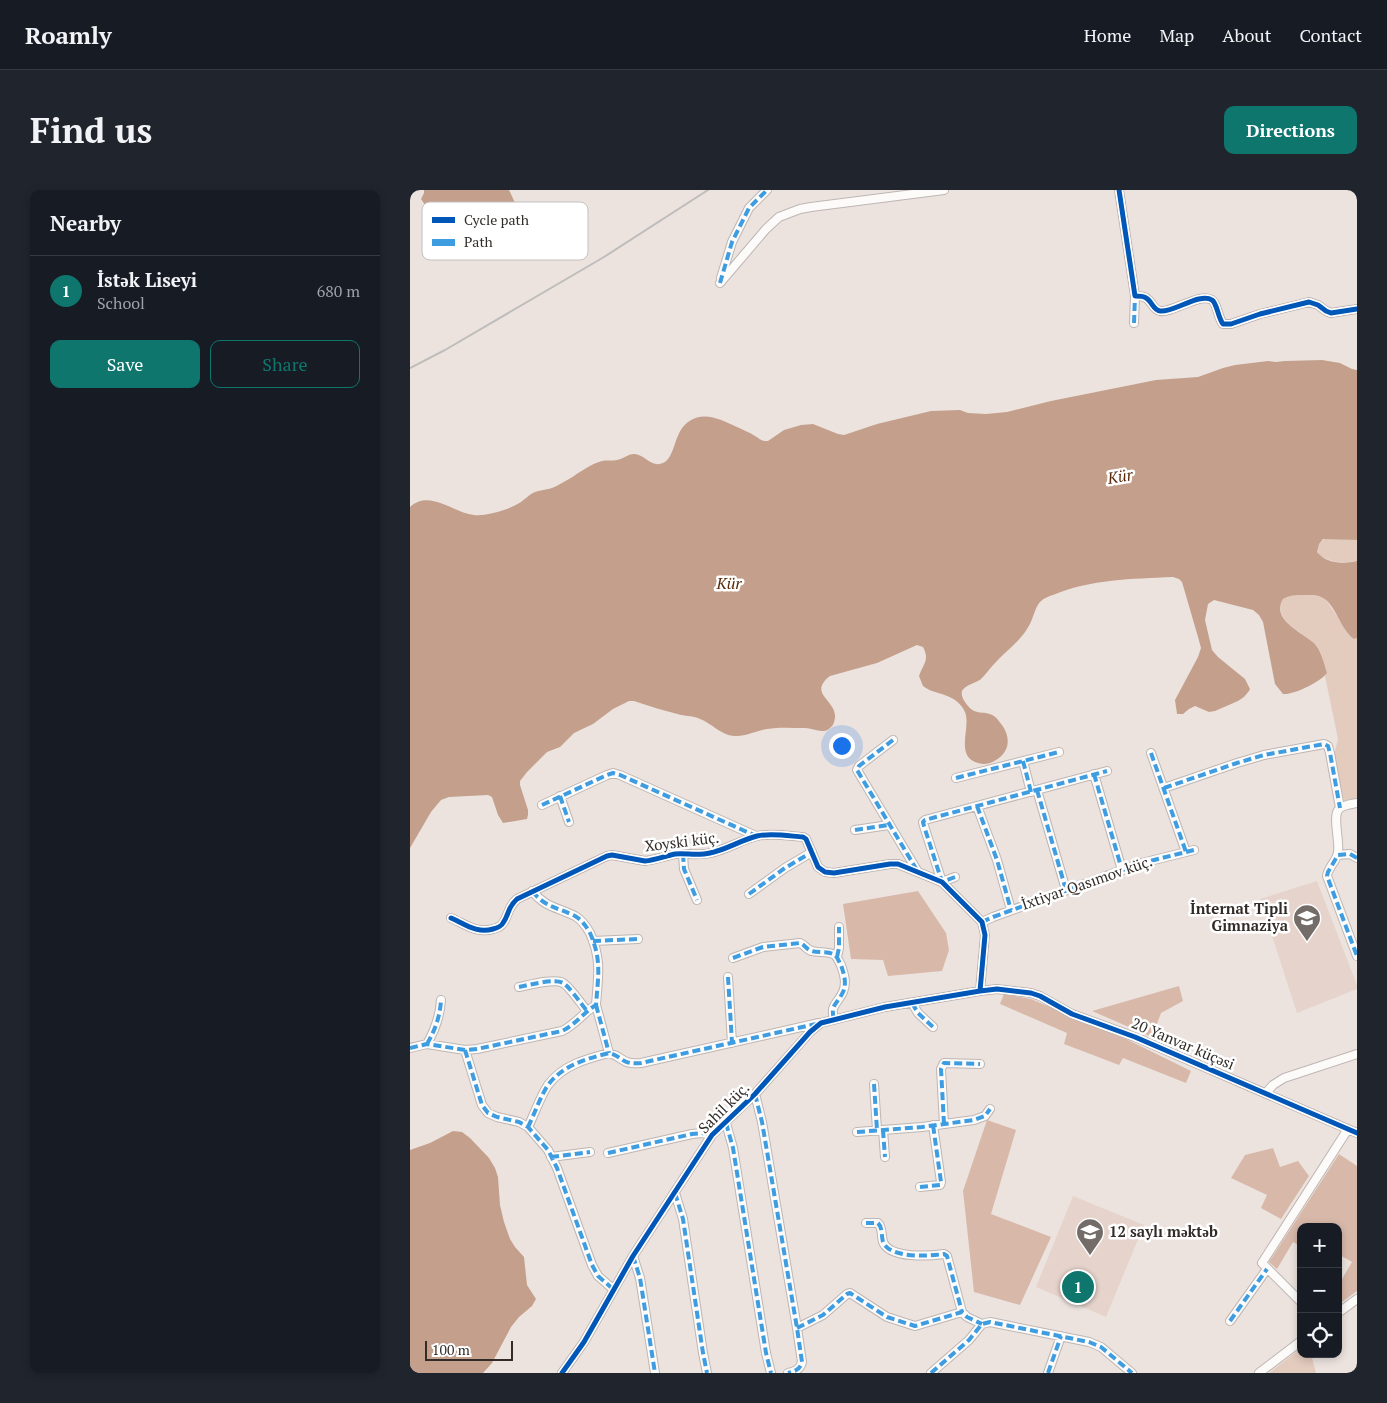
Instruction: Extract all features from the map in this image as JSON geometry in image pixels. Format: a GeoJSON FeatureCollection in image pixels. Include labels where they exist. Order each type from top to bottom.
{"type":"FeatureCollection","features":[{"type":"Feature","properties":{"kind":"street"},"geometry":{"type":"LineString","coordinates":[[767,190],[749,208],[732,242],[720,283],[766,229],[779,217],[800,208],[944,190]]}},
{"type":"Feature","properties":{"kind":"street"},"geometry":{"type":"LineString","coordinates":[[1119,190],[1135,296],[1134,323]]}},
{"type":"Feature","properties":{"kind":"street"},"geometry":{"type":"LineString","coordinates":[[1135,296],[1146,297],[1154,308],[1159,311],[1206,298],[1214,302],[1223,324],[1230,324],[1260,314],[1309,302],[1331,313],[1357,309]]}},
{"type":"Feature","properties":{"kind":"street"},"geometry":{"type":"LineString","coordinates":[[894,740],[859,766],[857,770],[918,872]]}},
{"type":"Feature","properties":{"kind":"street"},"geometry":{"type":"LineString","coordinates":[[1151,753],[1164,788],[1237,762],[1324,744],[1328,746],[1330,753],[1340,808]]}},
{"type":"Feature","properties":{"kind":"street"},"geometry":{"type":"LineString","coordinates":[[956,778],[1059,752]]}},
{"type":"Feature","properties":{"kind":"street"},"geometry":{"type":"LineString","coordinates":[[1023,761],[1066,890]]}},
{"type":"Feature","properties":{"kind":"street"},"geometry":{"type":"LineString","coordinates":[[955,877],[942,882],[923,822],[1107,771]]}},
{"type":"Feature","properties":{"kind":"street"},"geometry":{"type":"LineString","coordinates":[[542,804],[612,773],[756,836]]}},
{"type":"Feature","properties":{"kind":"street"},"geometry":{"type":"LineString","coordinates":[[1094,774],[1122,870]]}},
{"type":"Feature","properties":{"kind":"street","name":"İxtiyar Qasımov küç."},"geometry":{"type":"LineString","coordinates":[[982,922],[1122,870],[1190,851],[1164,788]]}},
{"type":"Feature","properties":{"kind":"street"},"geometry":{"type":"LineString","coordinates":[[560,796],[569,822]]}},
{"type":"Feature","properties":{"kind":"street"},"geometry":{"type":"LineString","coordinates":[[1357,803],[1340,808],[1337,811],[1338,855],[1328,872],[1328,879],[1357,956]]}},
{"type":"Feature","properties":{"kind":"street"},"geometry":{"type":"LineString","coordinates":[[977,806],[997,860],[1011,910]]}},
{"type":"Feature","properties":{"kind":"street"},"geometry":{"type":"LineString","coordinates":[[855,830],[889,824]]}},
{"type":"Feature","properties":{"kind":"street","name":"Xoyski küç."},"geometry":{"type":"LineString","coordinates":[[451,918],[478,930],[484,931],[496,928],[504,922],[511,905],[516,899],[607,856],[612,855],[645,861],[672,855],[708,854],[725,850],[756,836],[773,835],[803,837],[806,839],[818,867],[825,872],[834,873],[898,864],[918,872],[942,882],[982,922]]}},
{"type":"Feature","properties":{"kind":"street"},"geometry":{"type":"LineString","coordinates":[[749,894],[785,868],[812,852]]}},
{"type":"Feature","properties":{"kind":"street"},"geometry":{"type":"LineString","coordinates":[[683,854],[684,869],[696,900]]}},
{"type":"Feature","properties":{"kind":"street"},"geometry":{"type":"LineString","coordinates":[[1338,855],[1350,854],[1357,858]]}},
{"type":"Feature","properties":{"kind":"street"},"geometry":{"type":"LineString","coordinates":[[532,891],[538,899],[546,904],[576,916],[583,922],[593,941],[598,956],[599,970],[596,1005],[609,1053]]}},
{"type":"Feature","properties":{"kind":"street"},"geometry":{"type":"LineString","coordinates":[[528,1127],[548,1086],[558,1075],[580,1062],[609,1053],[625,1062],[632,1064],[641,1063],[885,1007],[980,991],[985,935],[982,922]]}},
{"type":"Feature","properties":{"kind":"street"},"geometry":{"type":"LineString","coordinates":[[834,1020],[833,1006],[843,993],[845,981],[837,957],[839,927]]}},
{"type":"Feature","properties":{"kind":"street"},"geometry":{"type":"LineString","coordinates":[[593,941],[638,939]]}},
{"type":"Feature","properties":{"kind":"street"},"geometry":{"type":"LineString","coordinates":[[733,958],[763,947],[800,943],[807,950],[833,954],[837,957]]}},
{"type":"Feature","properties":{"kind":"street"},"geometry":{"type":"LineString","coordinates":[[728,977],[732,1043]]}},
{"type":"Feature","properties":{"kind":"street"},"geometry":{"type":"LineString","coordinates":[[519,987],[558,981],[564,983],[587,1011]]}},
{"type":"Feature","properties":{"kind":"street","name":"20 Yanvar küçəsi"},"geometry":{"type":"LineString","coordinates":[[980,991],[997,989],[1040,996],[1072,1014],[1135,1037],[1357,1133]]}},
{"type":"Feature","properties":{"kind":"street"},"geometry":{"type":"LineString","coordinates":[[427,1044],[440,1015],[441,1000]]}},
{"type":"Feature","properties":{"kind":"street"},"geometry":{"type":"LineString","coordinates":[[912,1003],[918,1013],[933,1027]]}},
{"type":"Feature","properties":{"kind":"street"},"geometry":{"type":"LineString","coordinates":[[410,1048],[427,1044],[464,1050],[477,1049],[562,1031],[596,1005]]}},
{"type":"Feature","properties":{"kind":"street","name":"Sahil küç."},"geometry":{"type":"LineString","coordinates":[[562,1373],[584,1342],[633,1256],[712,1135],[755,1094],[821,1022]]}},
{"type":"Feature","properties":{"kind":"street"},"geometry":{"type":"LineString","coordinates":[[791,1030],[797,1046]]}},
{"type":"Feature","properties":{"kind":"street"},"geometry":{"type":"LineString","coordinates":[[464,1050],[482,1105],[488,1113],[519,1122],[528,1127],[548,1150],[557,1168],[592,1265],[598,1276],[613,1289]]}},
{"type":"Feature","properties":{"kind":"street"},"geometry":{"type":"LineString","coordinates":[[1266,1093],[1273,1085],[1284,1078],[1357,1054]]}},
{"type":"Feature","properties":{"kind":"street"},"geometry":{"type":"LineString","coordinates":[[944,1124],[942,1065],[944,1063],[980,1064]]}},
{"type":"Feature","properties":{"kind":"street"},"geometry":{"type":"LineString","coordinates":[[874,1084],[885,1158]]}},
{"type":"Feature","properties":{"kind":"street"},"geometry":{"type":"LineString","coordinates":[[755,1094],[762,1122],[802,1362],[798,1370],[788,1373]]}},
{"type":"Feature","properties":{"kind":"street"},"geometry":{"type":"LineString","coordinates":[[857,1132],[944,1124],[982,1118],[990,1109]]}},
{"type":"Feature","properties":{"kind":"street"},"geometry":{"type":"LineString","coordinates":[[726,1122],[733,1148],[766,1354],[771,1373]]}},
{"type":"Feature","properties":{"kind":"street"},"geometry":{"type":"LineString","coordinates":[[920,1187],[940,1186],[941,1182],[933,1125]]}},
{"type":"Feature","properties":{"kind":"street"},"geometry":{"type":"LineString","coordinates":[[1297,1298],[1262,1263],[1348,1129]]}},
{"type":"Feature","properties":{"kind":"street"},"geometry":{"type":"LineString","coordinates":[[608,1153],[692,1134],[712,1135]]}},
{"type":"Feature","properties":{"kind":"street"},"geometry":{"type":"LineString","coordinates":[[551,1157],[590,1152]]}},
{"type":"Feature","properties":{"kind":"street"},"geometry":{"type":"LineString","coordinates":[[675,1193],[683,1219],[707,1373]]}},
{"type":"Feature","properties":{"kind":"street"},"geometry":{"type":"LineString","coordinates":[[866,1223],[878,1223],[881,1225],[884,1244],[903,1254],[910,1256],[944,1254],[947,1256],[962,1312],[967,1317],[982,1324],[995,1322],[1098,1345],[1132,1373]]}},
{"type":"Feature","properties":{"kind":"street"},"geometry":{"type":"LineString","coordinates":[[633,1256],[641,1285],[654,1373]]}},
{"type":"Feature","properties":{"kind":"street"},"geometry":{"type":"LineString","coordinates":[[1230,1321],[1267,1269]]}},
{"type":"Feature","properties":{"kind":"street"},"geometry":{"type":"LineString","coordinates":[[797,1328],[823,1315],[850,1293],[887,1317],[915,1326],[962,1312]]}},
{"type":"Feature","properties":{"kind":"street"},"geometry":{"type":"LineString","coordinates":[[1342,1309],[1357,1299]]}},
{"type":"Feature","properties":{"kind":"street"},"geometry":{"type":"LineString","coordinates":[[931,1373],[968,1340],[982,1324]]}},
{"type":"Feature","properties":{"kind":"street"},"geometry":{"type":"LineString","coordinates":[[1048,1373],[1061,1336]]}},
{"type":"Feature","properties":{"kind":"street"},"geometry":{"type":"LineString","coordinates":[[1259,1373],[1297,1343]]}},
{"type":"Feature","properties":{"kind":"shaded area"},"geometry":{"type":"Polygon","coordinates":[[[1328,538],[1357,540],[1357,561],[1337,562],[1318,554],[1319,544],[1328,538]]]}},
{"type":"Feature","properties":{"kind":"shaded area"},"geometry":{"type":"Polygon","coordinates":[[[1294,595],[1311,595],[1323,598],[1327,601],[1349,635],[1354,639],[1357,638],[1357,798],[1344,801],[1334,755],[1338,739],[1325,676],[1327,673],[1321,653],[1314,643],[1289,624],[1282,614],[1281,602],[1284,598],[1294,595]]]}},
{"type":"Feature","properties":{"kind":"shaded area","name":"İnternat Tipli Gimnaziya"},"geometry":{"type":"Polygon","coordinates":[[[1317,881],[1357,989],[1297,1013],[1260,899],[1317,881]]]}},
{"type":"Feature","properties":{"kind":"shaded area"},"geometry":{"type":"Polygon","coordinates":[[[918,891],[946,933],[949,950],[942,971],[888,976],[883,960],[851,959],[843,904],[918,891]]]}},
{"type":"Feature","properties":{"kind":"shaded area"},"geometry":{"type":"Polygon","coordinates":[[[1179,986],[1183,1001],[1161,1013],[1152,1037],[1092,1011],[1179,986]]]}},
{"type":"Feature","properties":{"kind":"shaded area"},"geometry":{"type":"Polygon","coordinates":[[[1004,994],[1031,999],[1126,1039],[1191,1071],[1186,1083],[1123,1058],[1119,1065],[1064,1044],[1067,1033],[1000,1004],[1004,994]]]}},
{"type":"Feature","properties":{"kind":"shaded area"},"geometry":{"type":"Polygon","coordinates":[[[987,1120],[1016,1130],[991,1214],[1051,1237],[1020,1305],[974,1292],[963,1191],[987,1120]]]}},
{"type":"Feature","properties":{"kind":"shaded area"},"geometry":{"type":"Polygon","coordinates":[[[1273,1148],[1280,1167],[1298,1161],[1309,1176],[1281,1219],[1261,1208],[1267,1195],[1231,1178],[1245,1155],[1273,1148]]]}},
{"type":"Feature","properties":{"kind":"shaded area"},"geometry":{"type":"Polygon","coordinates":[[[1339,1154],[1357,1166],[1357,1291],[1342,1302],[1342,1279],[1352,1262],[1342,1256],[1342,1223],[1297,1223],[1297,1244],[1293,1242],[1277,1269],[1269,1262],[1339,1154]]]}},
{"type":"Feature","properties":{"kind":"shaded area","name":"12 saylı məktəb"},"geometry":{"type":"Polygon","coordinates":[[[1073,1196],[1144,1225],[1106,1317],[1036,1287],[1073,1196]]]}},
{"type":"Feature","properties":{"kind":"shaded area"},"geometry":{"type":"Polygon","coordinates":[[[1297,1351],[1297,1358],[1312,1358],[1316,1373],[1269,1373],[1297,1351]]]}},
{"type":"Feature","properties":{"kind":"water"},"geometry":{"type":"Polygon","coordinates":[[[424,190],[509,190],[515,202],[423,202],[421,199],[424,190]]]}},
{"type":"Feature","properties":{"kind":"water","name":"Kür"},"geometry":{"type":"Polygon","coordinates":[[[1322,360],[1340,363],[1357,370],[1357,540],[1323,539],[1319,544],[1317,552],[1330,561],[1346,563],[1357,561],[1357,638],[1354,639],[1349,635],[1331,606],[1321,597],[1295,595],[1283,599],[1280,606],[1284,619],[1314,643],[1322,657],[1327,673],[1313,684],[1288,694],[1283,694],[1275,684],[1263,622],[1259,615],[1253,610],[1214,600],[1208,604],[1205,620],[1212,650],[1245,679],[1250,689],[1238,701],[1215,711],[1209,712],[1195,706],[1183,714],[1177,714],[1175,700],[1201,648],[1182,582],[1173,577],[1127,579],[1097,583],[1067,590],[1042,601],[1036,608],[1029,626],[1020,638],[981,679],[962,691],[965,702],[972,710],[994,716],[1004,728],[1008,742],[1006,750],[992,762],[978,763],[967,754],[965,747],[966,716],[960,704],[950,697],[923,686],[919,676],[926,655],[923,647],[917,645],[877,663],[830,676],[821,688],[832,706],[835,718],[832,726],[824,731],[805,728],[776,728],[743,736],[734,736],[698,718],[629,701],[613,709],[593,724],[574,733],[560,747],[547,752],[527,772],[520,781],[520,785],[528,810],[527,819],[503,823],[492,797],[488,795],[449,797],[441,800],[431,812],[410,848],[410,507],[418,502],[425,500],[434,501],[466,513],[485,515],[511,507],[533,493],[554,487],[598,462],[617,460],[630,454],[635,454],[655,464],[663,463],[670,456],[683,427],[694,418],[700,417],[707,416],[719,419],[764,441],[768,441],[784,430],[813,424],[844,435],[877,424],[931,411],[960,410],[968,413],[986,414],[1007,412],[1051,401],[1156,380],[1198,377],[1235,365],[1268,361],[1322,360]]]}},
{"type":"Feature","properties":{"kind":"water"},"geometry":{"type":"Polygon","coordinates":[[[453,1131],[462,1132],[470,1138],[489,1158],[495,1168],[504,1222],[510,1239],[524,1257],[527,1285],[536,1299],[532,1306],[511,1327],[492,1363],[483,1373],[410,1373],[410,1150],[430,1143],[453,1131]]]}},
{"type":"Feature","properties":{"kind":"railway"},"geometry":{"type":"LineString","coordinates":[[410,368],[445,350],[604,257],[708,190]]}},
{"type":"Feature","properties":{"kind":"marked path"},"geometry":{"type":"LineString","coordinates":[[720,283],[732,242],[749,208],[767,190]]}},
{"type":"Feature","properties":{"kind":"marked path"},"geometry":{"type":"LineString","coordinates":[[1134,323],[1135,296]]}},
{"type":"Feature","properties":{"kind":"marked path"},"geometry":{"type":"LineString","coordinates":[[893,740],[859,766],[857,770],[918,872]]}},
{"type":"Feature","properties":{"kind":"marked path"},"geometry":{"type":"LineString","coordinates":[[1164,788],[1264,755],[1324,744],[1328,746],[1330,753],[1340,808]]}},
{"type":"Feature","properties":{"kind":"marked path"},"geometry":{"type":"LineString","coordinates":[[956,778],[1059,752]]}},
{"type":"Feature","properties":{"kind":"marked path"},"geometry":{"type":"LineString","coordinates":[[1151,753],[1186,852]]}},
{"type":"Feature","properties":{"kind":"marked path"},"geometry":{"type":"LineString","coordinates":[[1023,761],[1031,792]]}},
{"type":"Feature","properties":{"kind":"marked path"},"geometry":{"type":"LineString","coordinates":[[955,877],[942,882],[924,826],[923,822],[925,820],[1107,771]]}},
{"type":"Feature","properties":{"kind":"marked path"},"geometry":{"type":"LineString","coordinates":[[542,805],[613,773],[756,836]]}},
{"type":"Feature","properties":{"kind":"marked path"},"geometry":{"type":"LineString","coordinates":[[1094,774],[1122,870]]}},
{"type":"Feature","properties":{"kind":"marked path"},"geometry":{"type":"LineString","coordinates":[[1037,790],[1066,890]]}},
{"type":"Feature","properties":{"kind":"marked path"},"geometry":{"type":"LineString","coordinates":[[560,796],[569,822]]}},
{"type":"Feature","properties":{"kind":"marked path"},"geometry":{"type":"LineString","coordinates":[[977,806],[997,860],[1011,910]]}},
{"type":"Feature","properties":{"kind":"marked path"},"geometry":{"type":"LineString","coordinates":[[855,830],[889,825]]}},
{"type":"Feature","properties":{"kind":"marked path"},"geometry":{"type":"LineString","coordinates":[[982,922],[1142,863],[1194,850]]}},
{"type":"Feature","properties":{"kind":"marked path"},"geometry":{"type":"LineString","coordinates":[[749,894],[785,868],[812,852]]}},
{"type":"Feature","properties":{"kind":"marked path"},"geometry":{"type":"LineString","coordinates":[[683,854],[684,869],[697,900]]}},
{"type":"Feature","properties":{"kind":"marked path"},"geometry":{"type":"LineString","coordinates":[[1357,858],[1350,854],[1338,855],[1327,876],[1357,956]]}},
{"type":"Feature","properties":{"kind":"marked path"},"geometry":{"type":"LineString","coordinates":[[410,1048],[427,1044],[465,1050],[477,1049],[562,1031],[596,1005],[598,960],[590,933],[584,923],[569,913],[542,901],[532,891]]}},
{"type":"Feature","properties":{"kind":"marked path"},"geometry":{"type":"LineString","coordinates":[[837,957],[839,927]]}},
{"type":"Feature","properties":{"kind":"marked path"},"geometry":{"type":"LineString","coordinates":[[593,941],[638,939]]}},
{"type":"Feature","properties":{"kind":"marked path"},"geometry":{"type":"LineString","coordinates":[[733,958],[763,947],[800,943],[815,952],[835,955],[841,965],[845,982],[843,992],[833,1010],[834,1019]]}},
{"type":"Feature","properties":{"kind":"marked path"},"geometry":{"type":"LineString","coordinates":[[728,977],[732,1043]]}},
{"type":"Feature","properties":{"kind":"marked path"},"geometry":{"type":"LineString","coordinates":[[519,987],[542,982],[554,981],[563,983],[587,1011]]}},
{"type":"Feature","properties":{"kind":"marked path"},"geometry":{"type":"LineString","coordinates":[[427,1044],[437,1023],[441,1000]]}},
{"type":"Feature","properties":{"kind":"marked path"},"geometry":{"type":"LineString","coordinates":[[912,1003],[918,1013],[933,1027]]}},
{"type":"Feature","properties":{"kind":"marked path"},"geometry":{"type":"LineString","coordinates":[[596,1005],[609,1053]]}},
{"type":"Feature","properties":{"kind":"marked path"},"geometry":{"type":"LineString","coordinates":[[528,1127],[548,1085],[561,1072],[584,1060],[609,1053],[626,1062],[641,1063],[816,1024]]}},
{"type":"Feature","properties":{"kind":"marked path"},"geometry":{"type":"LineString","coordinates":[[465,1050],[482,1105],[488,1113],[519,1122],[528,1127],[548,1150],[557,1168],[592,1265],[598,1276],[613,1289]]}},
{"type":"Feature","properties":{"kind":"marked path"},"geometry":{"type":"LineString","coordinates":[[944,1124],[941,1069],[944,1063],[980,1064]]}},
{"type":"Feature","properties":{"kind":"marked path"},"geometry":{"type":"LineString","coordinates":[[874,1084],[877,1130]]}},
{"type":"Feature","properties":{"kind":"marked path"},"geometry":{"type":"LineString","coordinates":[[755,1094],[762,1122],[802,1362],[799,1368],[788,1373]]}},
{"type":"Feature","properties":{"kind":"marked path"},"geometry":{"type":"LineString","coordinates":[[857,1132],[922,1127],[974,1120],[985,1116],[990,1109]]}},
{"type":"Feature","properties":{"kind":"marked path"},"geometry":{"type":"LineString","coordinates":[[726,1123],[733,1148],[766,1353],[771,1373]]}},
{"type":"Feature","properties":{"kind":"marked path"},"geometry":{"type":"LineString","coordinates":[[920,1187],[940,1185],[941,1182],[933,1125]]}},
{"type":"Feature","properties":{"kind":"marked path"},"geometry":{"type":"LineString","coordinates":[[883,1130],[885,1157]]}},
{"type":"Feature","properties":{"kind":"marked path"},"geometry":{"type":"LineString","coordinates":[[608,1153],[692,1134],[712,1135]]}},
{"type":"Feature","properties":{"kind":"marked path"},"geometry":{"type":"LineString","coordinates":[[551,1157],[590,1152]]}},
{"type":"Feature","properties":{"kind":"marked path"},"geometry":{"type":"LineString","coordinates":[[675,1193],[683,1219],[707,1373]]}},
{"type":"Feature","properties":{"kind":"marked path"},"geometry":{"type":"LineString","coordinates":[[866,1223],[878,1223],[883,1242],[894,1251],[911,1255],[944,1254],[947,1256],[962,1312]]}},
{"type":"Feature","properties":{"kind":"marked path"},"geometry":{"type":"LineString","coordinates":[[633,1256],[640,1278],[655,1373]]}},
{"type":"Feature","properties":{"kind":"marked path"},"geometry":{"type":"LineString","coordinates":[[1230,1321],[1267,1269]]}},
{"type":"Feature","properties":{"kind":"marked path"},"geometry":{"type":"LineString","coordinates":[[797,1328],[823,1315],[850,1293],[887,1317],[915,1326],[962,1312],[967,1317],[982,1324]]}},
{"type":"Feature","properties":{"kind":"marked path"},"geometry":{"type":"LineString","coordinates":[[931,1373],[969,1340],[982,1324],[990,1322],[1089,1342],[1101,1347],[1132,1373]]}},
{"type":"Feature","properties":{"kind":"marked path"},"geometry":{"type":"LineString","coordinates":[[1048,1373],[1061,1336]]}},
{"type":"Feature","properties":{"kind":"cycle path"},"geometry":{"type":"LineString","coordinates":[[1119,190],[1135,296],[1145,297],[1158,310],[1165,311],[1194,300],[1207,298],[1214,302],[1223,324],[1231,324],[1260,314],[1309,302],[1331,313],[1357,309]]}},
{"type":"Feature","properties":{"kind":"cycle path"},"geometry":{"type":"LineString","coordinates":[[451,918],[476,929],[487,930],[497,928],[505,920],[511,905],[517,899],[607,856],[612,855],[645,861],[675,854],[710,853],[762,835],[803,837],[806,839],[818,867],[825,872],[834,873],[898,864],[942,882],[982,922],[985,935],[980,991]]}},
{"type":"Feature","properties":{"kind":"cycle path"},"geometry":{"type":"LineString","coordinates":[[562,1373],[584,1342],[633,1256],[712,1135],[755,1094],[810,1032],[821,1023],[885,1007],[980,991],[997,989],[1031,993],[1072,1014],[1135,1037],[1357,1133]]}},
{"type":"Feature","properties":{"kind":"place","name":"İnternat Tipli Gimnaziya"},"geometry":{"type":"Point","coordinates":[1307,942]}},
{"type":"Feature","properties":{"kind":"place","name":"12 saylı məktəb"},"geometry":{"type":"Point","coordinates":[1090,1256]}},
{"type":"Feature","properties":{"kind":"place","name":"İstək Liseyi"},"geometry":{"type":"Point","coordinates":[1078,1287]}}]}
